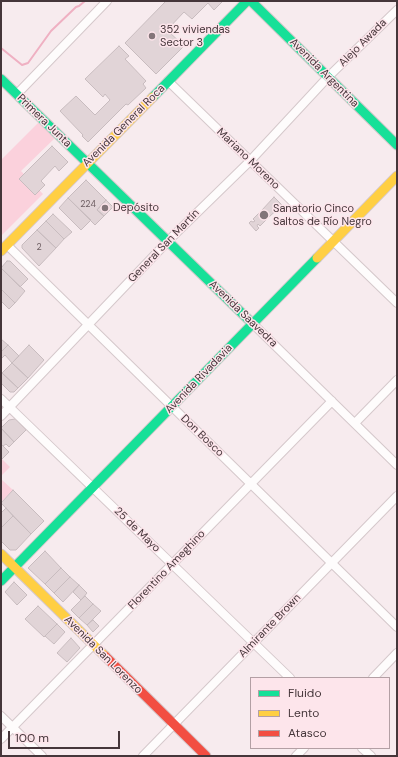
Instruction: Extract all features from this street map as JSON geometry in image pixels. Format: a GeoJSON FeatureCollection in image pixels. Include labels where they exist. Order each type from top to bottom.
{"type":"FeatureCollection","features":[{"type":"Feature","properties":{"kind":"street"},"geometry":{"type":"LineString","coordinates":[[17,94],[107,1]]}},
{"type":"Feature","properties":{"kind":"street","name":"Avenida General Roca"},"geometry":{"type":"LineString","coordinates":[[4,248],[247,1]]}},
{"type":"Feature","properties":{"kind":"street","name":"Avenida Argentina"},"geometry":{"type":"LineString","coordinates":[[251,1],[397,145]]}},
{"type":"Feature","properties":{"kind":"street","name":"Alejo Awada"},"geometry":{"type":"LineString","coordinates":[[328,77],[397,10]]}},
{"type":"Feature","properties":{"kind":"street","name":"General San Martín"},"geometry":{"type":"LineString","coordinates":[[1,416],[168,241],[250,161],[328,77]]}},
{"type":"Feature","properties":{"kind":"street","name":"Primera Junta"},"geometry":{"type":"LineString","coordinates":[[1,79],[88,163]]}},
{"type":"Feature","properties":{"kind":"street","name":"Mariano Moreno"},"geometry":{"type":"LineString","coordinates":[[168,81],[397,303]]}},
{"type":"Feature","properties":{"kind":"street","name":"Avenida Saavedra"},"geometry":{"type":"LineString","coordinates":[[88,163],[397,465]]}},
{"type":"Feature","properties":{"kind":"street","name":"Avenida Rivadavia"},"geometry":{"type":"LineString","coordinates":[[1,581],[397,176]]}},
{"type":"Feature","properties":{"kind":"street","name":"Don Bosco"},"geometry":{"type":"LineString","coordinates":[[4,248],[88,325],[397,628]]}},
{"type":"Feature","properties":{"kind":"street"},"geometry":{"type":"LineString","coordinates":[[355,423],[397,380]]}},
{"type":"Feature","properties":{"kind":"street","name":"25 de Mayo"},"geometry":{"type":"LineString","coordinates":[[1,399],[289,677]]}},
{"type":"Feature","properties":{"kind":"street","name":"Florentino Ameghino"},"geometry":{"type":"LineString","coordinates":[[1,740],[332,401]]}},
{"type":"Feature","properties":{"kind":"street","name":"Almirante Brown"},"geometry":{"type":"LineString","coordinates":[[143,756],[397,496]]}},
{"type":"Feature","properties":{"kind":"street","name":"Avenida San Lorenzo"},"geometry":{"type":"LineString","coordinates":[[1,554],[206,756]]}},
{"type":"Feature","properties":{"kind":"street"},"geometry":{"type":"LineString","coordinates":[[374,677],[397,653]]}},
{"type":"Feature","properties":{"kind":"street"},"geometry":{"type":"LineString","coordinates":[[1,716],[42,756]]}},
{"type":"Feature","properties":{"kind":"street"},"geometry":{"type":"LineString","coordinates":[[363,749],[371,756]]}},
{"type":"Feature","properties":{"kind":"shaded area"},"geometry":{"type":"Polygon","coordinates":[[[39,122],[55,138],[21,171],[43,194],[1,236],[1,160],[39,122]]]}},
{"type":"Feature","properties":{"kind":"shaded area"},"geometry":{"type":"Polygon","coordinates":[[[1,458],[10,467],[1,476],[1,458]]]}},
{"type":"Feature","properties":{"kind":"shaded area"},"geometry":{"type":"Polygon","coordinates":[[[1,479],[13,490],[1,502],[1,479]]]}},
{"type":"Feature","properties":{"kind":"building","name":"352 viviendas Sector 3"},"geometry":{"type":"Polygon","coordinates":[[[166,1],[223,1],[214,10],[208,3],[192,19],[184,12],[167,30],[184,46],[156,74],[125,43],[166,1]]]}},
{"type":"Feature","properties":{"kind":"building"},"geometry":{"type":"Polygon","coordinates":[[[119,46],[129,56],[125,59],[146,81],[143,84],[146,88],[128,105],[126,104],[88,142],[60,111],[76,96],[95,115],[110,100],[105,94],[103,97],[85,79],[119,46]]]}},
{"type":"Feature","properties":{"kind":"building"},"geometry":{"type":"Polygon","coordinates":[[[52,146],[68,162],[59,171],[55,166],[41,181],[45,185],[35,195],[19,179],[52,146]]]}},
{"type":"Feature","properties":{"kind":"building"},"geometry":{"type":"Polygon","coordinates":[[[86,180],[106,200],[97,210],[104,216],[95,225],[68,198],[86,180]]]}},
{"type":"Feature","properties":{"kind":"building","name":"Sanatorio Cinco Saltos de Río Negro"},"geometry":{"type":"Polygon","coordinates":[[[274,197],[282,205],[269,217],[267,215],[265,217],[267,219],[260,226],[258,224],[257,226],[259,228],[256,231],[249,223],[251,221],[255,221],[253,219],[260,212],[261,214],[264,212],[262,210],[274,197]]]}},
{"type":"Feature","properties":{"kind":"building"},"geometry":{"type":"Polygon","coordinates":[[[68,198],[91,220],[81,230],[59,208],[68,198]]]}},
{"type":"Feature","properties":{"kind":"building","name":"Depósito"},"geometry":{"type":"Polygon","coordinates":[[[106,200],[113,207],[104,216],[97,210],[106,200]]]}},
{"type":"Feature","properties":{"kind":"building"},"geometry":{"type":"Polygon","coordinates":[[[53,214],[72,232],[64,239],[46,221],[53,214]]]}},
{"type":"Feature","properties":{"kind":"building"},"geometry":{"type":"Polygon","coordinates":[[[46,221],[64,239],[56,248],[37,230],[46,221]]]}},
{"type":"Feature","properties":{"kind":"building"},"geometry":{"type":"Polygon","coordinates":[[[37,230],[56,248],[39,266],[22,248],[22,245],[37,230]]]}},
{"type":"Feature","properties":{"kind":"building"},"geometry":{"type":"Polygon","coordinates":[[[7,261],[10,261],[28,279],[20,287],[1,268],[7,261]]]}},
{"type":"Feature","properties":{"kind":"building"},"geometry":{"type":"Polygon","coordinates":[[[1,268],[25,291],[15,303],[1,289],[1,268]]]}},
{"type":"Feature","properties":{"kind":"building"},"geometry":{"type":"Polygon","coordinates":[[[1,289],[15,303],[9,309],[1,301],[1,289]]]}},
{"type":"Feature","properties":{"kind":"building"},"geometry":{"type":"Polygon","coordinates":[[[1,339],[8,345],[1,352],[1,339]]]}},
{"type":"Feature","properties":{"kind":"building"},"geometry":{"type":"Polygon","coordinates":[[[8,345],[19,356],[12,363],[5,355],[1,359],[1,352],[8,345]]]}},
{"type":"Feature","properties":{"kind":"building"},"geometry":{"type":"Polygon","coordinates":[[[29,345],[44,360],[28,378],[12,363],[29,345]]]}},
{"type":"Feature","properties":{"kind":"building"},"geometry":{"type":"Polygon","coordinates":[[[12,363],[28,378],[18,388],[2,373],[12,363]]]}},
{"type":"Feature","properties":{"kind":"building"},"geometry":{"type":"Polygon","coordinates":[[[2,373],[18,388],[14,392],[10,392],[1,383],[2,373]]]}},
{"type":"Feature","properties":{"kind":"building"},"geometry":{"type":"Polygon","coordinates":[[[15,419],[26,430],[14,442],[1,428],[9,420],[15,419]]]}},
{"type":"Feature","properties":{"kind":"building"},"geometry":{"type":"Polygon","coordinates":[[[1,428],[14,442],[9,447],[6,444],[3,446],[1,444],[1,428]]]}},
{"type":"Feature","properties":{"kind":"building"},"geometry":{"type":"Polygon","coordinates":[[[1,444],[9,452],[2,459],[1,458],[1,444]]]}},
{"type":"Feature","properties":{"kind":"building"},"geometry":{"type":"Polygon","coordinates":[[[13,490],[44,521],[31,534],[1,503],[13,490]]]}},
{"type":"Feature","properties":{"kind":"building"},"geometry":{"type":"Polygon","coordinates":[[[6,508],[13,516],[1,528],[1,513],[6,508]]]}},
{"type":"Feature","properties":{"kind":"building"},"geometry":{"type":"Polygon","coordinates":[[[13,516],[31,534],[16,550],[10,550],[1,541],[1,528],[13,516]]]}},
{"type":"Feature","properties":{"kind":"building"},"geometry":{"type":"Polygon","coordinates":[[[45,551],[61,568],[45,584],[28,568],[45,551]]]}},
{"type":"Feature","properties":{"kind":"building"},"geometry":{"type":"Polygon","coordinates":[[[61,568],[70,577],[54,593],[45,584],[61,568]]]}},
{"type":"Feature","properties":{"kind":"building"},"geometry":{"type":"Polygon","coordinates":[[[70,577],[79,585],[63,602],[54,593],[70,577]]]}},
{"type":"Feature","properties":{"kind":"building"},"geometry":{"type":"Polygon","coordinates":[[[14,582],[27,595],[17,605],[5,592],[14,582]]]}},
{"type":"Feature","properties":{"kind":"building"},"geometry":{"type":"Polygon","coordinates":[[[79,585],[87,593],[81,600],[73,592],[79,585]]]}},
{"type":"Feature","properties":{"kind":"building"},"geometry":{"type":"Polygon","coordinates":[[[85,596],[93,604],[79,618],[71,610],[85,596]]]}},
{"type":"Feature","properties":{"kind":"building"},"geometry":{"type":"Polygon","coordinates":[[[93,604],[101,611],[87,625],[79,618],[93,604]]]}},
{"type":"Feature","properties":{"kind":"building"},"geometry":{"type":"Polygon","coordinates":[[[38,606],[57,624],[44,637],[25,619],[38,606]]]}},
{"type":"Feature","properties":{"kind":"building"},"geometry":{"type":"Polygon","coordinates":[[[93,620],[99,626],[93,632],[87,625],[93,620]]]}},
{"type":"Feature","properties":{"kind":"building"},"geometry":{"type":"Polygon","coordinates":[[[57,624],[65,632],[54,644],[45,636],[57,624]]]}},
{"type":"Feature","properties":{"kind":"building"},"geometry":{"type":"Polygon","coordinates":[[[71,638],[80,648],[67,662],[57,653],[71,638]]]}},
{"type":"Feature","properties":{"kind":"waterway"},"geometry":{"type":"LineString","coordinates":[[1,48],[22,65],[28,63],[51,31],[76,7],[85,1]]}},
{"type":"Feature","properties":{"kind":"traffic: fast"},"geometry":{"type":"LineString","coordinates":[[153,97],[247,1]]}},
{"type":"Feature","properties":{"kind":"traffic: fast"},"geometry":{"type":"LineString","coordinates":[[251,1],[397,145]]}},
{"type":"Feature","properties":{"kind":"traffic: fast"},"geometry":{"type":"LineString","coordinates":[[1,79],[253,324]]}},
{"type":"Feature","properties":{"kind":"traffic: fast"},"geometry":{"type":"LineString","coordinates":[[1,581],[317,258]]}},
{"type":"Feature","properties":{"kind":"traffic: slow"},"geometry":{"type":"LineString","coordinates":[[1,251],[153,97]]}},
{"type":"Feature","properties":{"kind":"traffic: slow"},"geometry":{"type":"LineString","coordinates":[[317,258],[397,176]]}},
{"type":"Feature","properties":{"kind":"traffic: slow"},"geometry":{"type":"LineString","coordinates":[[1,554],[105,656]]}},
{"type":"Feature","properties":{"kind":"traffic: jam"},"geometry":{"type":"LineString","coordinates":[[105,656],[206,756]]}},
{"type":"Feature","properties":{"kind":"place","name":"352 viviendas Sector 3"},"geometry":{"type":"Point","coordinates":[152,36]}},
{"type":"Feature","properties":{"kind":"place","name":"Depósito"},"geometry":{"type":"Point","coordinates":[105,208]}},
{"type":"Feature","properties":{"kind":"place","name":"Sanatorio Cinco Saltos de Río Negro"},"geometry":{"type":"Point","coordinates":[264,215]}}]}
